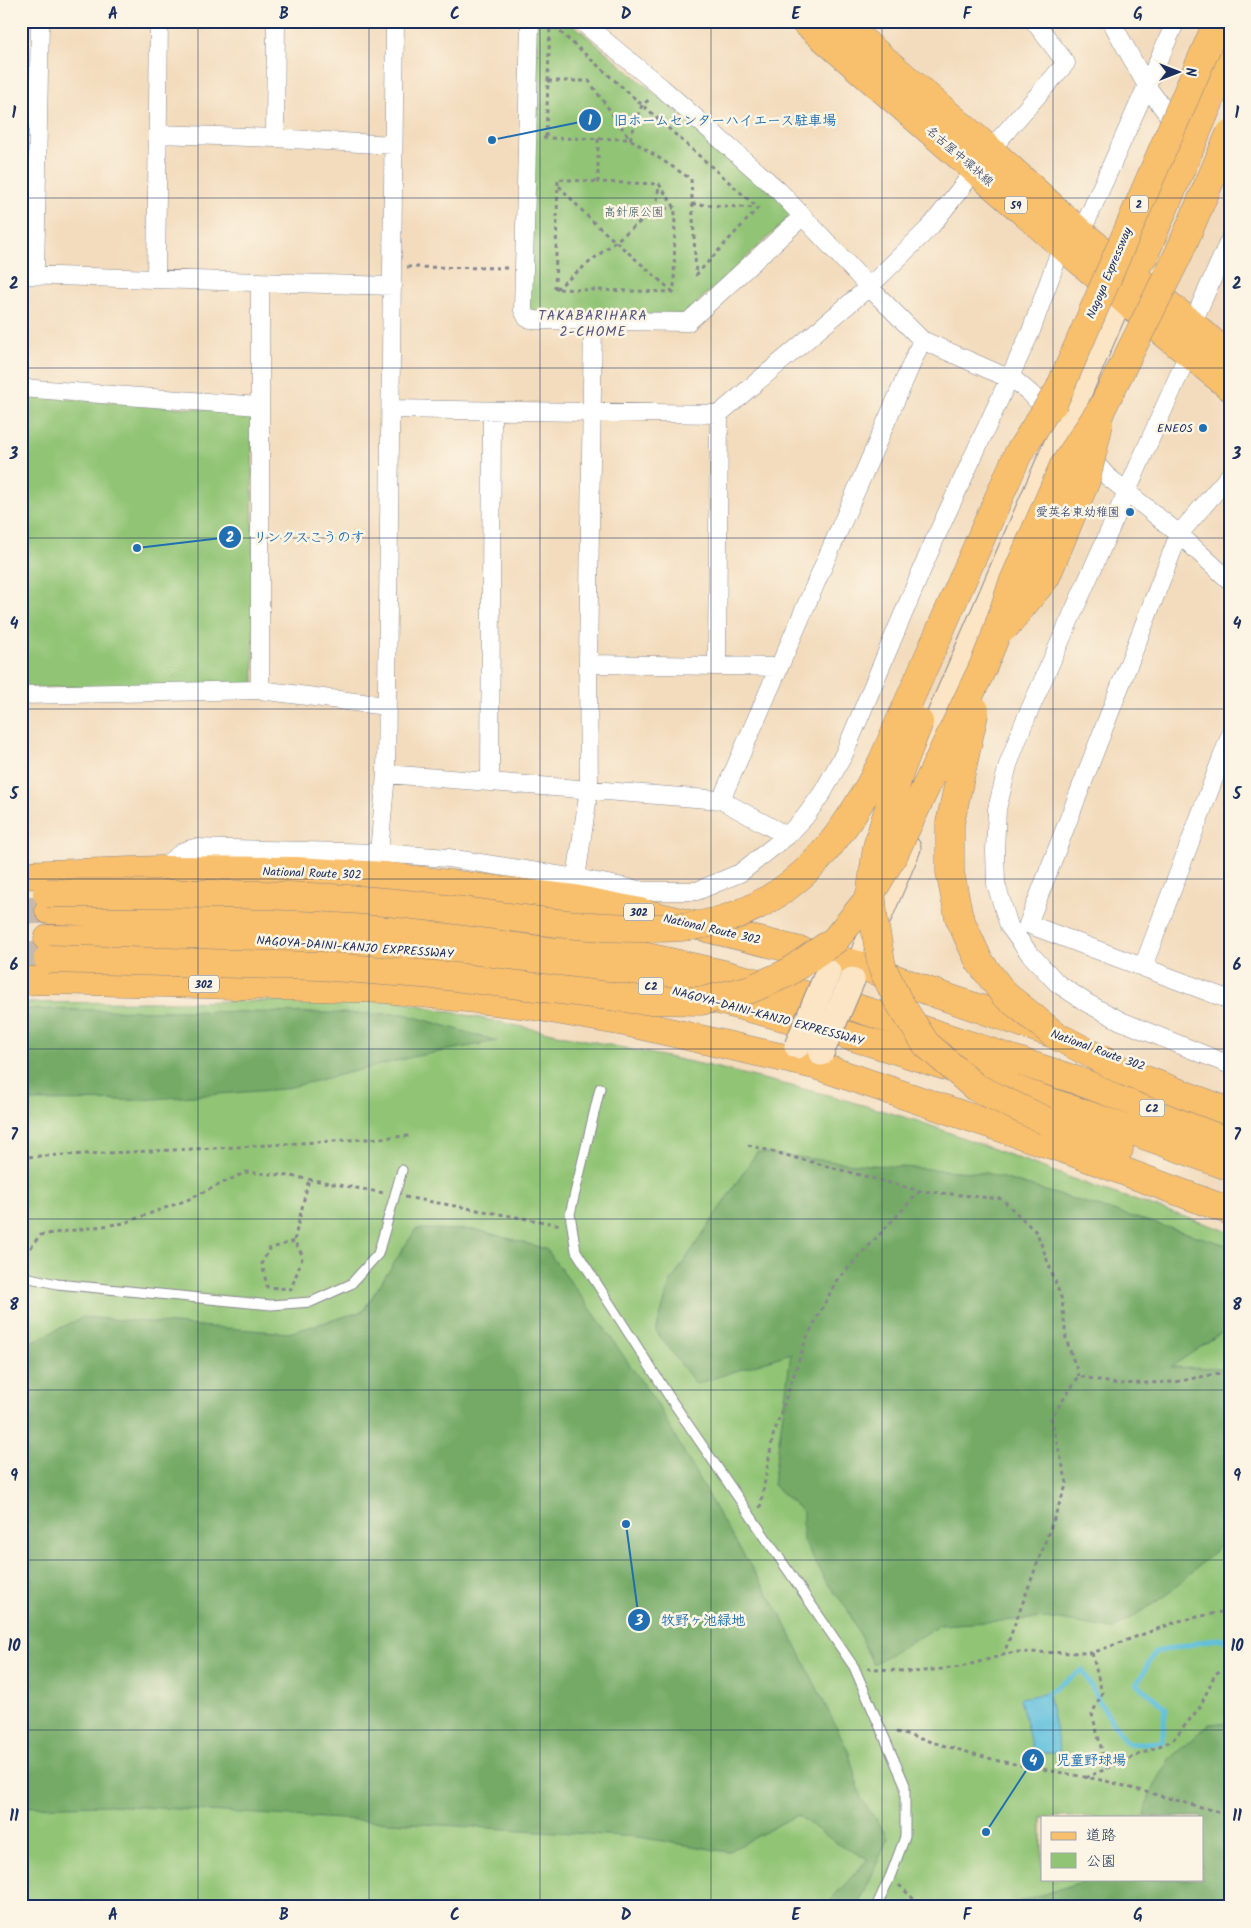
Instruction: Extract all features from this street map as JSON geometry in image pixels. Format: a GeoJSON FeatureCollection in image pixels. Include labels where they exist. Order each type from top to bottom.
{"type":"FeatureCollection","features":[{"type":"Feature","properties":{"kind":"main road","name":"名古屋中環状線"},"geometry":{"type":"LineString","coordinates":[[804,21],[983,160]]}},
{"type":"Feature","properties":{"kind":"main road","name":"名古屋中環状線"},"geometry":{"type":"LineString","coordinates":[[839,21],[983,160],[1133,292],[1189,352],[1230,388]]}},
{"type":"Feature","properties":{"kind":"main road","name":"Nagoya Expressway"},"geometry":{"type":"LineString","coordinates":[[1060,386],[1218,21]]}},
{"type":"Feature","properties":{"kind":"main road"},"geometry":{"type":"LineString","coordinates":[[1164,226],[1230,54]]}},
{"type":"Feature","properties":{"kind":"main road"},"geometry":{"type":"LineString","coordinates":[[1133,292],[1144,255],[1164,226],[1230,92]]}},
{"type":"Feature","properties":{"kind":"main road"},"geometry":{"type":"LineString","coordinates":[[1230,134],[1178,253],[1102,408],[1063,467],[1012,585],[994,640],[982,669],[974,717],[950,823],[950,872],[959,917],[979,961],[1004,994],[1055,1035],[1125,1072],[1230,1112]]}},
{"type":"Feature","properties":{"kind":"main road","name":"名古屋中環状線"},"geometry":{"type":"LineString","coordinates":[[1133,292],[1192,324],[1230,357]]}},
{"type":"Feature","properties":{"kind":"main road","name":"NAGOYA-DAINI-KANJO EXPRESSWAY"},"geometry":{"type":"LineString","coordinates":[[1060,386],[1018,454],[890,744],[865,795],[843,829],[807,872],[763,904],[721,920],[677,928],[604,928],[385,902],[233,894],[48,902],[407,925],[512,935],[611,949],[723,974],[857,1008],[1073,1078],[1230,1138]]}},
{"type":"Feature","properties":{"kind":"main road"},"geometry":{"type":"LineString","coordinates":[[1060,386],[957,628],[900,771],[877,847],[872,890],[874,922],[882,967],[896,999],[926,1044],[975,1087],[1046,1121],[1230,1192]]}},
{"type":"Feature","properties":{"kind":"main road","name":"NAGOYA-DAINI-KANJO EXPRESSWAY"},"geometry":{"type":"LineString","coordinates":[[982,669],[894,856],[866,902],[835,940],[787,973],[751,990],[702,1001],[641,1000],[447,976],[48,949],[287,940],[406,948],[511,960],[614,977],[750,1009],[906,1053],[1057,1103],[1230,1167]]}},
{"type":"Feature","properties":{"kind":"main road","name":"National Route 302"},"geometry":{"type":"LineString","coordinates":[[21,875],[159,870],[296,871],[374,876],[492,888],[574,899],[640,912],[931,992],[1104,1051],[1230,1098]]}},
{"type":"Feature","properties":{"kind":"main road","name":"302"},"geometry":{"type":"LineString","coordinates":[[21,981],[51,980],[386,988],[528,1005],[806,1056],[1230,1211]]}},
{"type":"Feature","properties":{"kind":"street"},"geometry":{"type":"LineString","coordinates":[[40,21],[28,275],[393,286]]}},
{"type":"Feature","properties":{"kind":"street"},"geometry":{"type":"LineString","coordinates":[[156,279],[159,21]]}},
{"type":"Feature","properties":{"kind":"street"},"geometry":{"type":"LineString","coordinates":[[275,138],[276,21]]}},
{"type":"Feature","properties":{"kind":"street"},"geometry":{"type":"LineString","coordinates":[[379,853],[386,774],[395,21]]}},
{"type":"Feature","properties":{"kind":"street"},"geometry":{"type":"LineString","coordinates":[[530,21],[523,310],[527,318],[535,320],[688,322],[802,217]]}},
{"type":"Feature","properties":{"kind":"street"},"geometry":{"type":"LineString","coordinates":[[582,21],[662,88],[779,191],[869,287],[922,340],[1009,377],[1030,392],[1107,476],[1179,534],[1230,580]]}},
{"type":"Feature","properties":{"kind":"street"},"geometry":{"type":"LineString","coordinates":[[391,410],[719,414],[869,287],[931,226],[983,160],[1066,63],[1034,21]]}},
{"type":"Feature","properties":{"kind":"street"},"geometry":{"type":"LineString","coordinates":[[1111,21],[1148,88],[1168,115],[1180,147]]}},
{"type":"Feature","properties":{"kind":"street"},"geometry":{"type":"LineString","coordinates":[[159,870],[184,851],[194,848],[379,853],[448,858],[645,891],[697,891],[740,873],[787,836],[823,792],[844,754],[934,541],[1031,331],[1071,239],[1148,88],[1176,21]]}},
{"type":"Feature","properties":{"kind":"street"},"geometry":{"type":"LineString","coordinates":[[158,134],[394,145]]}},
{"type":"Feature","properties":{"kind":"street"},"geometry":{"type":"LineString","coordinates":[[1192,324],[1230,238]]}},
{"type":"Feature","properties":{"kind":"street"},"geometry":{"type":"LineString","coordinates":[[260,282],[260,690]]}},
{"type":"Feature","properties":{"kind":"street"},"geometry":{"type":"LineString","coordinates":[[806,1056],[1133,292]]}},
{"type":"Feature","properties":{"kind":"street"},"geometry":{"type":"LineString","coordinates":[[576,878],[589,789],[588,664],[593,320]]}},
{"type":"Feature","properties":{"kind":"street"},"geometry":{"type":"LineString","coordinates":[[721,800],[922,340]]}},
{"type":"Feature","properties":{"kind":"street"},"geometry":{"type":"LineString","coordinates":[[1189,352],[1023,725],[1008,764],[997,809],[996,884],[1020,927],[1029,953],[1057,983],[1087,1003],[1121,1021],[1230,1065]]}},
{"type":"Feature","properties":{"kind":"street"},"geometry":{"type":"LineString","coordinates":[[21,388],[259,406]]}},
{"type":"Feature","properties":{"kind":"street"},"geometry":{"type":"LineString","coordinates":[[490,782],[492,411]]}},
{"type":"Feature","properties":{"kind":"street"},"geometry":{"type":"LineString","coordinates":[[717,666],[719,414]]}},
{"type":"Feature","properties":{"kind":"street"},"geometry":{"type":"LineString","coordinates":[[1020,927],[1179,534],[1230,475]]}},
{"type":"Feature","properties":{"kind":"street"},"geometry":{"type":"LineString","coordinates":[[588,664],[779,667]]}},
{"type":"Feature","properties":{"kind":"street"},"geometry":{"type":"LineString","coordinates":[[21,696],[260,690],[386,706]]}},
{"type":"Feature","properties":{"kind":"street"},"geometry":{"type":"LineString","coordinates":[[1143,967],[1230,736]]}},
{"type":"Feature","properties":{"kind":"street"},"geometry":{"type":"LineString","coordinates":[[386,774],[721,800],[787,836]]}},
{"type":"Feature","properties":{"kind":"street"},"geometry":{"type":"LineString","coordinates":[[1020,927],[1143,967],[1230,1000]]}},
{"type":"Feature","properties":{"kind":"lane"},"geometry":{"type":"LineString","coordinates":[[600,1088],[570,1214],[576,1251],[672,1401],[854,1668],[906,1784],[905,1838],[876,1907]]}},
{"type":"Feature","properties":{"kind":"lane"},"geometry":{"type":"LineString","coordinates":[[21,1276],[57,1284],[271,1305],[312,1302],[351,1284],[378,1254],[402,1170]]}},
{"type":"Feature","properties":{"kind":"path"},"geometry":{"type":"LineString","coordinates":[[546,138],[550,23],[758,208]]}},
{"type":"Feature","properties":{"kind":"path"},"geometry":{"type":"LineString","coordinates":[[548,81],[589,80],[630,139],[691,180],[696,275],[758,208]]}},
{"type":"Feature","properties":{"kind":"path"},"geometry":{"type":"LineString","coordinates":[[630,139],[642,105]]}},
{"type":"Feature","properties":{"kind":"path"},"geometry":{"type":"LineString","coordinates":[[527,138],[630,139]]}},
{"type":"Feature","properties":{"kind":"path"},"geometry":{"type":"LineString","coordinates":[[598,139],[598,182]]}},
{"type":"Feature","properties":{"kind":"path"},"geometry":{"type":"LineString","coordinates":[[555,289],[558,179],[659,184]]}},
{"type":"Feature","properties":{"kind":"path"},"geometry":{"type":"LineString","coordinates":[[659,184],[675,208],[674,292]]}},
{"type":"Feature","properties":{"kind":"path"},"geometry":{"type":"LineString","coordinates":[[656,209],[659,184]]}},
{"type":"Feature","properties":{"kind":"path"},"geometry":{"type":"LineString","coordinates":[[558,185],[592,220],[674,292]]}},
{"type":"Feature","properties":{"kind":"path"},"geometry":{"type":"LineString","coordinates":[[692,204],[758,208]]}},
{"type":"Feature","properties":{"kind":"path"},"geometry":{"type":"LineString","coordinates":[[555,289],[656,209],[675,208]]}},
{"type":"Feature","properties":{"kind":"path"},"geometry":{"type":"LineString","coordinates":[[402,267],[515,268]]}},
{"type":"Feature","properties":{"kind":"path"},"geometry":{"type":"LineString","coordinates":[[555,289],[674,292]]}},
{"type":"Feature","properties":{"kind":"path"},"geometry":{"type":"LineString","coordinates":[[21,1157],[237,1147],[410,1136]]}},
{"type":"Feature","properties":{"kind":"path"},"geometry":{"type":"LineString","coordinates":[[748,1144],[920,1191],[1002,1199],[1036,1233],[1062,1300],[1066,1339],[1079,1376]]}},
{"type":"Feature","properties":{"kind":"path"},"geometry":{"type":"LineString","coordinates":[[21,1261],[40,1234],[124,1223],[187,1200],[246,1172],[291,1176],[387,1193]]}},
{"type":"Feature","properties":{"kind":"path"},"geometry":{"type":"LineString","coordinates":[[294,1241],[269,1248],[262,1262],[267,1287],[291,1289],[302,1256],[294,1241],[309,1179]]}},
{"type":"Feature","properties":{"kind":"path"},"geometry":{"type":"LineString","coordinates":[[757,1525],[773,1436],[806,1339],[837,1280],[920,1191]]}},
{"type":"Feature","properties":{"kind":"path"},"geometry":{"type":"LineString","coordinates":[[396,1195],[572,1227]]}},
{"type":"Feature","properties":{"kind":"path"},"geometry":{"type":"LineString","coordinates":[[1079,1376],[1117,1384],[1175,1382],[1230,1371]]}},
{"type":"Feature","properties":{"kind":"path"},"geometry":{"type":"LineString","coordinates":[[1002,1656],[1067,1483],[1050,1418],[1079,1376]]}},
{"type":"Feature","properties":{"kind":"path"},"geometry":{"type":"LineString","coordinates":[[854,1668],[914,1672],[961,1668],[1014,1652],[1092,1653],[1178,1620],[1230,1610]]}},
{"type":"Feature","properties":{"kind":"path"},"geometry":{"type":"LineString","coordinates":[[1092,1653],[1102,1693],[1092,1714],[1107,1769]]}},
{"type":"Feature","properties":{"kind":"path"},"geometry":{"type":"LineString","coordinates":[[1085,1778],[1174,1740],[1200,1707],[1215,1674],[1230,1665]]}},
{"type":"Feature","properties":{"kind":"path"},"geometry":{"type":"LineString","coordinates":[[881,1728],[1000,1761],[1106,1781],[1230,1815]]}},
{"type":"Feature","properties":{"kind":"path"},"geometry":{"type":"LineString","coordinates":[[890,1877],[922,1907]]}},
{"type":"Feature","properties":{"kind":"green space","name":"高針原公園"},"geometry":{"type":"Polygon","coordinates":[[[534,21],[569,21],[775,195],[790,212],[787,220],[684,315],[536,313],[529,307],[534,21]]]}},
{"type":"Feature","properties":{"kind":"green space"},"geometry":{"type":"Polygon","coordinates":[[[21,395],[252,413],[254,684],[21,688],[21,395]]]}},
{"type":"Feature","properties":{"kind":"green space"},"geometry":{"type":"Polygon","coordinates":[[[394,1000],[710,1066],[828,1095],[918,1121],[1095,1187],[1230,1232],[1230,1907],[21,1907],[21,1003],[394,1000]]]}},
{"type":"Feature","properties":{"kind":"green space"},"geometry":{"type":"Polygon","coordinates":[[[21,1009],[404,1014],[497,1041],[412,1057],[283,1089],[141,1100],[29,1101],[21,1097],[21,1009]]]}},
{"type":"Feature","properties":{"kind":"green space"},"geometry":{"type":"Polygon","coordinates":[[[757,1152],[845,1163],[986,1173],[1230,1246],[1230,1327],[1171,1367],[1230,1368],[1230,1537],[1167,1595],[1113,1629],[1047,1618],[940,1625],[873,1664],[847,1608],[826,1582],[803,1540],[803,1512],[773,1485],[791,1353],[696,1384],[656,1331],[670,1283],[757,1152]]]}},
{"type":"Feature","properties":{"kind":"green space"},"geometry":{"type":"Polygon","coordinates":[[[416,1229],[478,1230],[546,1249],[598,1319],[657,1404],[720,1517],[780,1613],[849,1753],[861,1798],[888,1838],[858,1907],[824,1907],[868,1859],[838,1844],[797,1815],[728,1852],[638,1837],[109,1805],[21,1807],[21,1347],[83,1317],[289,1333],[363,1311],[416,1229]]]}},
{"type":"Feature","properties":{"kind":"green space"},"geometry":{"type":"Polygon","coordinates":[[[1230,1722],[1230,1907],[1003,1907],[1088,1880],[1204,1880],[1204,1816],[1145,1816],[1149,1796],[1169,1759],[1209,1724],[1230,1722]]]}},
{"type":"Feature","properties":{"kind":"water"},"geometry":{"type":"Polygon","coordinates":[[[1048,1693],[1060,1753],[1033,1753],[1020,1698],[1048,1693]]]}},
{"type":"Feature","properties":{"kind":"waterway"},"geometry":{"type":"LineString","coordinates":[[1048,1693],[1082,1670],[1102,1706],[1128,1744],[1162,1742],[1166,1708],[1137,1684],[1155,1652],[1217,1639],[1230,1640]]}},
{"type":"Feature","properties":{"kind":"tunnel"},"geometry":{"type":"LineString","coordinates":[[21,910],[49,910]]}},
{"type":"Feature","properties":{"kind":"tunnel"},"geometry":{"type":"LineString","coordinates":[[21,954],[48,959]]}},
{"type":"Feature","properties":{"kind":"place","name":"旧ホームセンターハイエース駐車場"},"geometry":{"type":"Point","coordinates":[492,140]}},
{"type":"Feature","properties":{"kind":"place","name":"ENEOS"},"geometry":{"type":"Point","coordinates":[1203,428]}},
{"type":"Feature","properties":{"kind":"place","name":"愛英名東幼稚園"},"geometry":{"type":"Point","coordinates":[1130,512]}},
{"type":"Feature","properties":{"kind":"place","name":"リンクスこうのす"},"geometry":{"type":"Point","coordinates":[137,548]}},
{"type":"Feature","properties":{"kind":"place","name":"牧野ヶ池緑地"},"geometry":{"type":"Point","coordinates":[626,1524]}},
{"type":"Feature","properties":{"kind":"place","name":"児童野球場"},"geometry":{"type":"Point","coordinates":[986,1832]}},
{"type":"Feature","properties":{"kind":"district","name":"TAKABARIHARA 2-CHOME"},"geometry":{"type":"Point","coordinates":[593,324]}}]}
